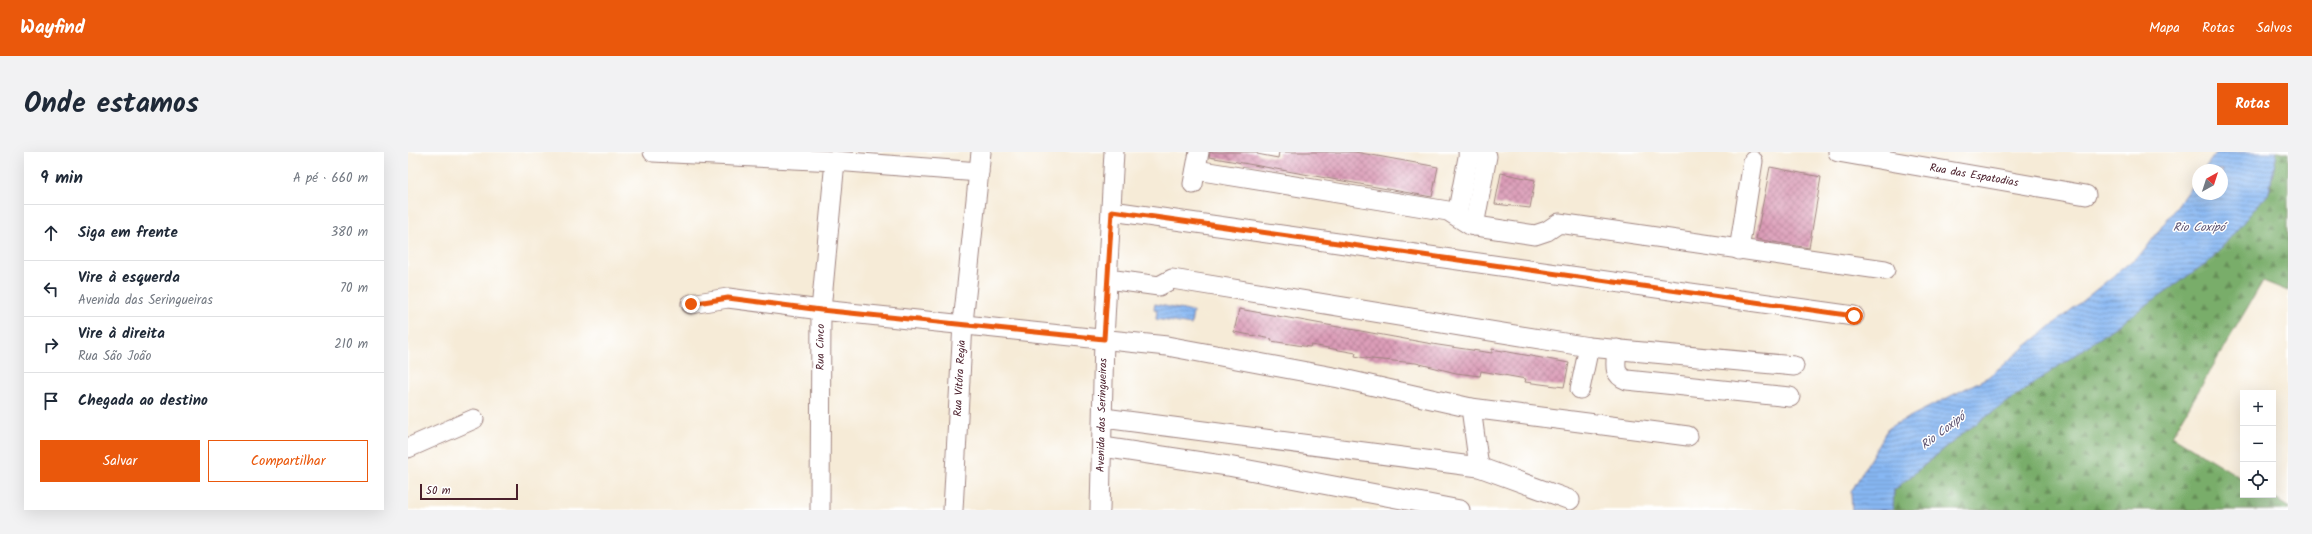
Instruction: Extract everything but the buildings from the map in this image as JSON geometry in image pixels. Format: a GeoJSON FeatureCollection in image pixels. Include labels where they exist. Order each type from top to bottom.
{"type":"FeatureCollection","features":[{"type":"Feature","properties":{"kind":"street"},"geometry":{"type":"LineString","coordinates":[[653,152],[835,161],[979,172]]}},
{"type":"Feature","properties":{"kind":"street","name":"Rua Vitóra Regia"},"geometry":{"type":"LineString","coordinates":[[953,510],[963,323],[980,152]]}},
{"type":"Feature","properties":{"kind":"street","name":"Avenida das Seringueiras"},"geometry":{"type":"LineString","coordinates":[[1100,510],[1104,418],[1104,339],[1114,152]]}},
{"type":"Feature","properties":{"kind":"street","name":"Rua das Espatodias"},"geometry":{"type":"LineString","coordinates":[[1838,152],[2086,195]]}},
{"type":"Feature","properties":{"kind":"street"},"geometry":{"type":"LineString","coordinates":[[1457,215],[1476,153]]}},
{"type":"Feature","properties":{"kind":"street"},"geometry":{"type":"LineString","coordinates":[[1474,226],[1476,153]]}},
{"type":"Feature","properties":{"kind":"street","name":"Rua Cinco"},"geometry":{"type":"LineString","coordinates":[[820,510],[821,310],[835,161]]}},
{"type":"Feature","properties":{"kind":"street"},"geometry":{"type":"LineString","coordinates":[[1739,250],[1753,161]]}},
{"type":"Feature","properties":{"kind":"street"},"geometry":{"type":"LineString","coordinates":[[1196,169],[1448,211],[1457,215],[1466,223],[1474,226],[1535,235],[1547,231],[1559,223],[1885,270]]}},
{"type":"Feature","properties":{"kind":"street"},"geometry":{"type":"LineString","coordinates":[[1112,211],[1854,316]]}},
{"type":"Feature","properties":{"kind":"street"},"geometry":{"type":"LineString","coordinates":[[1108,279],[1159,286],[1172,279],[1589,347],[1794,366]]}},
{"type":"Feature","properties":{"kind":"street"},"geometry":{"type":"LineString","coordinates":[[691,304],[728,298],[821,310],[963,323],[1167,346],[1339,378],[1471,408],[1688,436]]}},
{"type":"Feature","properties":{"kind":"street"},"geometry":{"type":"LineString","coordinates":[[1580,388],[1589,347]]}},
{"type":"Feature","properties":{"kind":"street"},"geometry":{"type":"LineString","coordinates":[[1617,349],[1615,370],[1619,377],[1627,380],[1790,397]]}},
{"type":"Feature","properties":{"kind":"street"},"geometry":{"type":"LineString","coordinates":[[1471,408],[1479,467]]}},
{"type":"Feature","properties":{"kind":"street"},"geometry":{"type":"LineString","coordinates":[[1104,418],[1479,467],[1570,500]]}},
{"type":"Feature","properties":{"kind":"street"},"geometry":{"type":"LineString","coordinates":[[408,448],[474,419]]}},
{"type":"Feature","properties":{"kind":"street"},"geometry":{"type":"LineString","coordinates":[[1103,447],[1228,466],[1460,510]]}},
{"type":"Feature","properties":{"kind":"green space"},"geometry":{"type":"Polygon","coordinates":[[[2277,152],[2288,152],[2288,291],[2263,281],[2172,436],[2240,477],[2240,498],[2274,498],[2288,507],[2288,510],[1893,510],[1894,490],[1966,431],[2030,385],[2269,192],[2277,152]]]}},
{"type":"Feature","properties":{"kind":"water","name":"Rio Coxipó"},"geometry":{"type":"Polygon","coordinates":[[[2217,152],[2277,152],[2269,192],[2212,259],[1966,431],[1894,490],[1893,510],[1852,510],[1851,492],[1888,428],[1988,377],[2144,251],[2192,185],[2192,200],[2228,200],[2228,164],[2208,164],[2217,152]]]}},
{"type":"Feature","properties":{"kind":"water"},"geometry":{"type":"Polygon","coordinates":[[[1155,304],[1193,312],[1191,325],[1156,319],[1157,310],[1154,309],[1155,304]]]}},
{"type":"Feature","properties":{"kind":"route"},"geometry":{"type":"LineString","coordinates":[[691,304],[728,298],[821,310],[963,323],[1104,339],[1112,211],[1854,316]]}}]}
